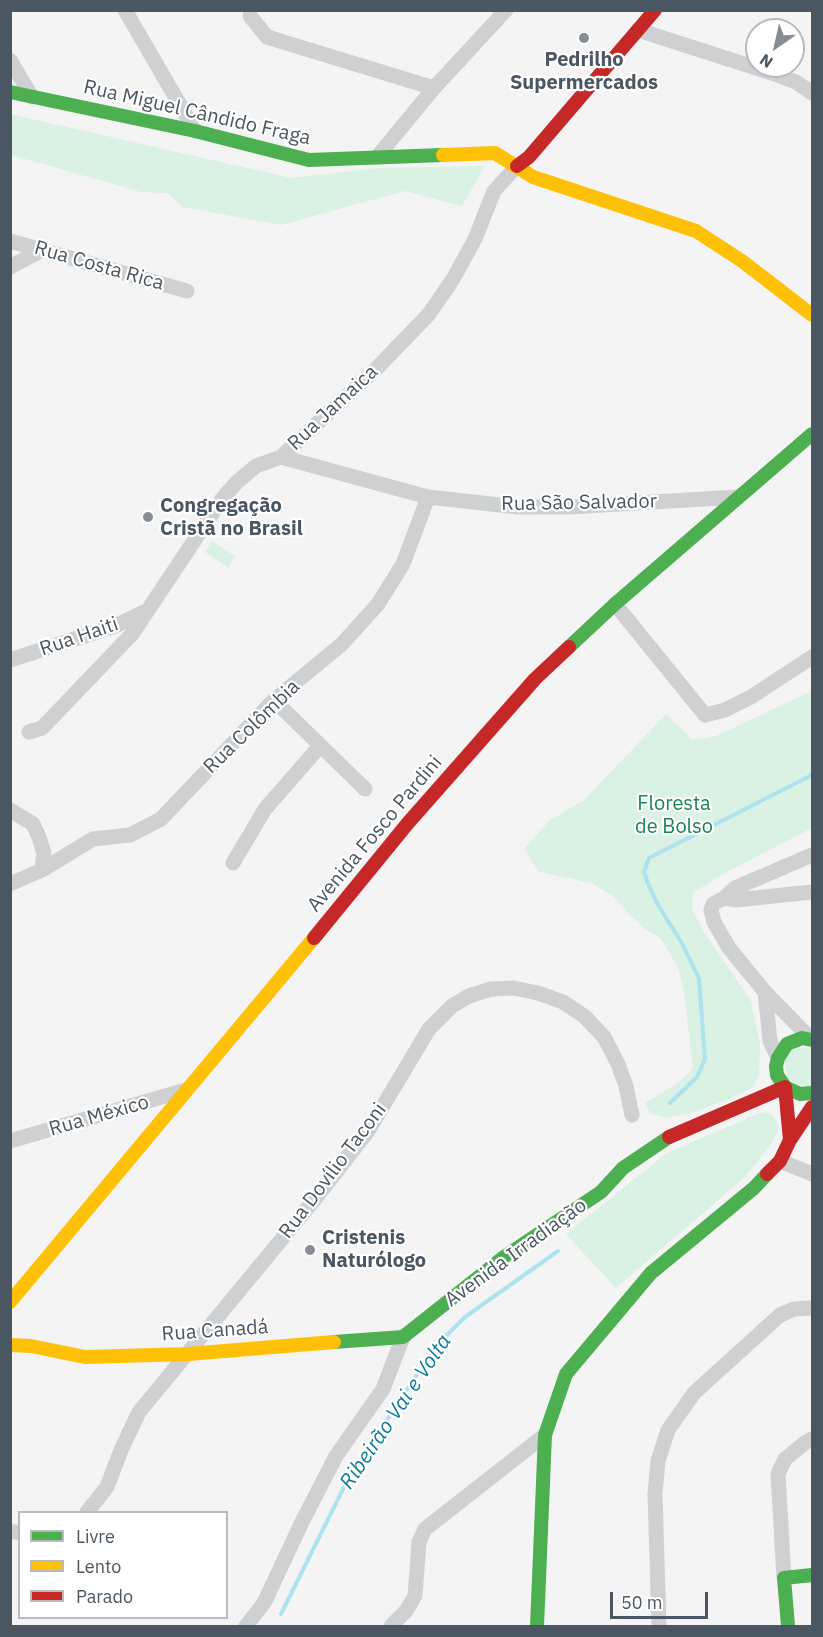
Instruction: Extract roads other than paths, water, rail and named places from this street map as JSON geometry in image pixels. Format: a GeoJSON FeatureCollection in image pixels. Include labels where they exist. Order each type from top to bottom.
{"type":"FeatureCollection","features":[{"type":"Feature","properties":{"kind":"street"},"geometry":{"type":"LineString","coordinates":[[125,10],[195,131]]}},
{"type":"Feature","properties":{"kind":"street"},"geometry":{"type":"LineString","coordinates":[[377,157],[434,88],[506,10]]}},
{"type":"Feature","properties":{"kind":"street"},"geometry":{"type":"LineString","coordinates":[[517,166],[529,157],[638,30],[649,12]]}},
{"type":"Feature","properties":{"kind":"street"},"geometry":{"type":"LineString","coordinates":[[250,16],[267,37],[434,88]]}},
{"type":"Feature","properties":{"kind":"street"},"geometry":{"type":"LineString","coordinates":[[638,30],[772,73],[796,82],[813,93]]}},
{"type":"Feature","properties":{"kind":"street"},"geometry":{"type":"LineString","coordinates":[[10,60],[32,97]]}},
{"type":"Feature","properties":{"kind":"street","name":"Rua Miguel Cândido Fraga"},"geometry":{"type":"LineString","coordinates":[[10,92],[195,131],[309,160],[495,153],[533,177],[696,231],[742,261],[813,315]]}},
{"type":"Feature","properties":{"kind":"street","name":"Rua Jamaica"},"geometry":{"type":"LineString","coordinates":[[29,732],[42,728],[132,634],[222,500],[237,482],[256,466],[281,457],[377,368],[429,314],[453,279],[475,239],[494,191],[517,166]]}},
{"type":"Feature","properties":{"kind":"street","name":"Rua Costa Rica"},"geometry":{"type":"LineString","coordinates":[[10,242],[44,249],[187,291]]}},
{"type":"Feature","properties":{"kind":"street"},"geometry":{"type":"LineString","coordinates":[[10,267],[44,249]]}},
{"type":"Feature","properties":{"kind":"street","name":"Avenida Fosco Pardini"},"geometry":{"type":"LineString","coordinates":[[11,1302],[234,1036],[408,823],[535,679],[615,604],[813,434]]}},
{"type":"Feature","properties":{"kind":"street","name":"Rua São Salvador"},"geometry":{"type":"LineString","coordinates":[[281,457],[428,497],[518,507],[569,507],[738,497]]}},
{"type":"Feature","properties":{"kind":"street","name":"Rua Colômbia"},"geometry":{"type":"LineString","coordinates":[[10,884],[42,870],[93,839],[130,835],[161,819],[273,701],[342,644],[378,604],[403,564],[428,497]]}},
{"type":"Feature","properties":{"kind":"street"},"geometry":{"type":"LineString","coordinates":[[615,604],[705,715],[725,710],[751,697],[813,657]]}},
{"type":"Feature","properties":{"kind":"street","name":"Rua Haiti"},"geometry":{"type":"LineString","coordinates":[[10,660],[116,626],[146,611]]}},
{"type":"Feature","properties":{"kind":"street"},"geometry":{"type":"LineString","coordinates":[[273,701],[365,789]]}},
{"type":"Feature","properties":{"kind":"street"},"geometry":{"type":"LineString","coordinates":[[233,863],[265,809],[320,746]]}},
{"type":"Feature","properties":{"kind":"street"},"geometry":{"type":"LineString","coordinates":[[10,810],[33,825],[44,853],[42,870]]}},
{"type":"Feature","properties":{"kind":"street"},"geometry":{"type":"LineString","coordinates":[[812,1039],[765,992],[729,948],[714,921],[711,910],[713,904],[735,888],[813,855]]}},
{"type":"Feature","properties":{"kind":"street"},"geometry":{"type":"LineString","coordinates":[[724,898],[736,900],[813,892]]}},
{"type":"Feature","properties":{"kind":"street","name":"Rua Dovílio Taconi"},"geometry":{"type":"LineString","coordinates":[[88,1511],[107,1487],[120,1450],[139,1412],[368,1131],[429,1029],[452,1006],[469,996],[490,989],[513,988],[538,993],[563,1002],[584,1016],[604,1037],[626,1086],[632,1115]]}},
{"type":"Feature","properties":{"kind":"street"},"geometry":{"type":"LineString","coordinates":[[765,992],[771,1041],[778,1058],[790,1140]]}},
{"type":"Feature","properties":{"kind":"street"},"geometry":{"type":"LineString","coordinates":[[778,1058],[787,1044],[794,1040],[812,1039]]}},
{"type":"Feature","properties":{"kind":"street"},"geometry":{"type":"LineString","coordinates":[[781,1081],[800,1094],[813,1094]]}},
{"type":"Feature","properties":{"kind":"street","name":"Avenida Irradiação"},"geometry":{"type":"LineString","coordinates":[[403,1337],[504,1257],[601,1192],[623,1168],[665,1139],[759,1097],[781,1081]]}},
{"type":"Feature","properties":{"kind":"street","name":"Rua México"},"geometry":{"type":"LineString","coordinates":[[10,1141],[187,1090]]}},
{"type":"Feature","properties":{"kind":"street"},"geometry":{"type":"LineString","coordinates":[[537,1626],[545,1435],[566,1374],[651,1273],[754,1188],[780,1161],[790,1140],[813,1107]]}},
{"type":"Feature","properties":{"kind":"street"},"geometry":{"type":"LineString","coordinates":[[780,1161],[813,1174]]}},
{"type":"Feature","properties":{"kind":"street"},"geometry":{"type":"LineString","coordinates":[[659,1626],[655,1494],[658,1461],[668,1430],[694,1393],[780,1315],[794,1309],[813,1308]]}},
{"type":"Feature","properties":{"kind":"street"},"geometry":{"type":"LineString","coordinates":[[10,1333],[31,1346]]}},
{"type":"Feature","properties":{"kind":"street"},"geometry":{"type":"LineString","coordinates":[[246,1626],[264,1603],[336,1456],[383,1389],[403,1337]]}},
{"type":"Feature","properties":{"kind":"street","name":"Rua Canadá"},"geometry":{"type":"LineString","coordinates":[[31,1346],[85,1357],[188,1354],[403,1337]]}},
{"type":"Feature","properties":{"kind":"street"},"geometry":{"type":"LineString","coordinates":[[10,1345],[31,1346]]}},
{"type":"Feature","properties":{"kind":"street"},"geometry":{"type":"LineString","coordinates":[[391,1626],[406,1611],[415,1596],[419,1542],[425,1528],[545,1435]]}},
{"type":"Feature","properties":{"kind":"street"},"geometry":{"type":"LineString","coordinates":[[788,1626],[778,1474],[785,1460],[806,1442],[813,1440]]}},
{"type":"Feature","properties":{"kind":"street"},"geometry":{"type":"LineString","coordinates":[[784,1578],[813,1575]]}},
{"type":"Feature","properties":{"kind":"waterway"},"geometry":{"type":"LineString","coordinates":[[670,1103],[697,1077],[705,1059],[699,979],[683,945],[649,886],[644,872],[649,858],[812,775]]}},
{"type":"Feature","properties":{"kind":"waterway","name":"Ribeirão Vai e Volta"},"geometry":{"type":"LineString","coordinates":[[281,1614],[349,1477],[436,1346],[465,1317],[558,1251]]}},
{"type":"Feature","properties":{"kind":"place","name":"Pedrilho Supermercados"},"geometry":{"type":"Point","coordinates":[584,38]}},
{"type":"Feature","properties":{"kind":"place","name":"Congregação Cristã no Brasil"},"geometry":{"type":"Point","coordinates":[148,517]}},
{"type":"Feature","properties":{"kind":"place","name":"Cristenis Naturólogo"},"geometry":{"type":"Point","coordinates":[310,1250]}},
{"type":"Feature","properties":{"kind":"park label","name":"Floresta de Bolso"},"geometry":{"type":"Point","coordinates":[674,816]}}]}
